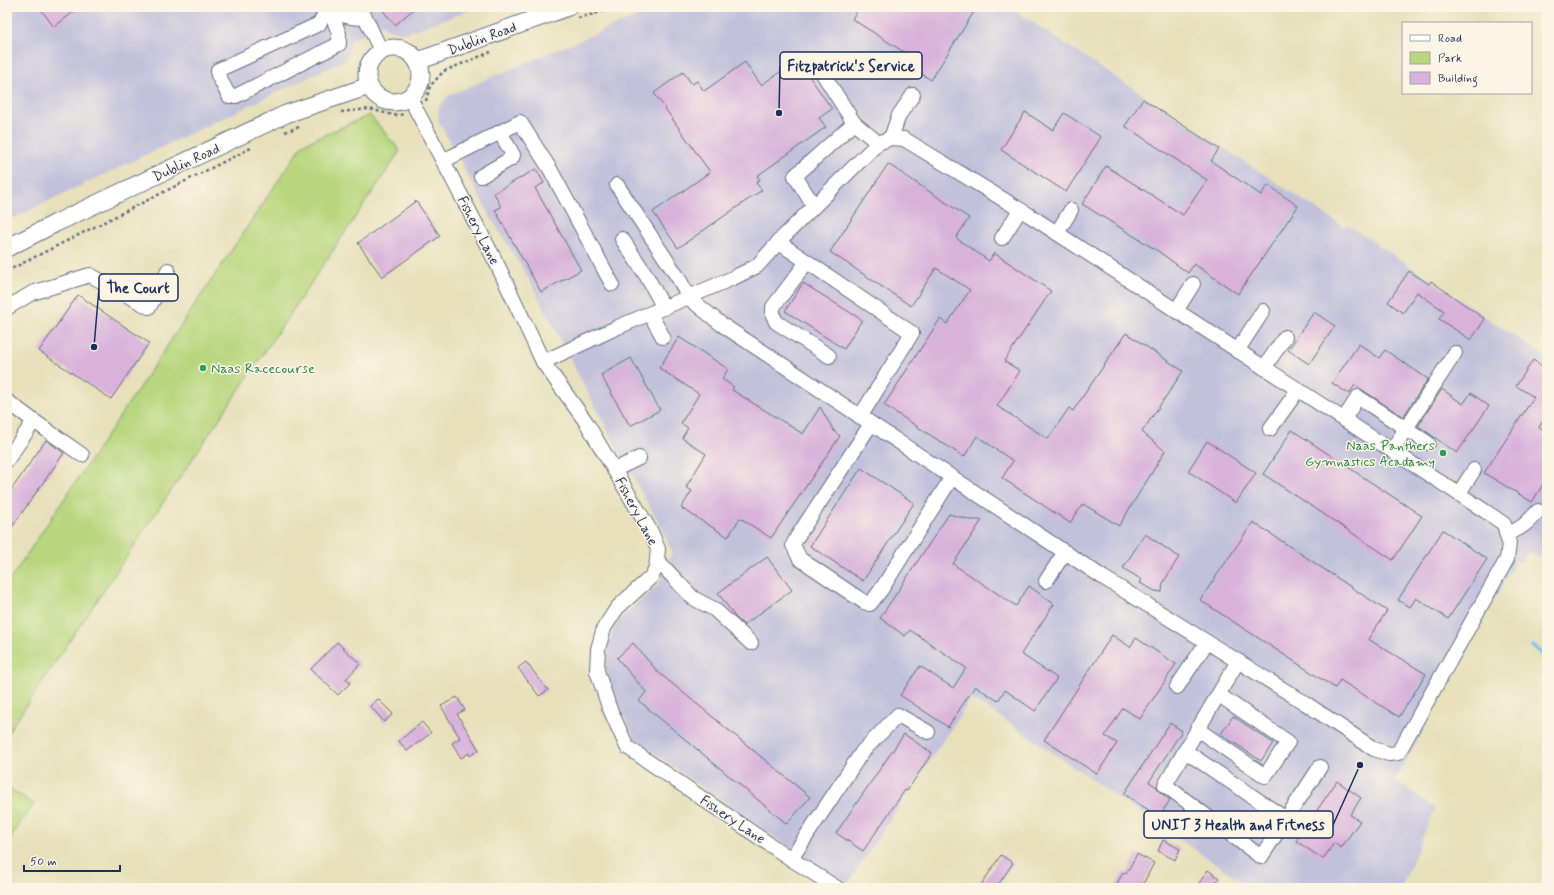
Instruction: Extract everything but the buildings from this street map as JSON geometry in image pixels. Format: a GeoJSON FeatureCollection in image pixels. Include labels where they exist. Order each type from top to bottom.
{"type":"FeatureCollection","features":[{"type":"Feature","properties":{"kind":"main road","name":"Dublin Road"},"geometry":{"type":"LineString","coordinates":[[418,61],[570,13]]}},
{"type":"Feature","properties":{"kind":"main road"},"geometry":{"type":"LineString","coordinates":[[396,47],[404,49],[411,53],[418,61],[422,71],[422,80],[413,103],[391,102],[378,97],[369,86],[367,78],[368,67],[374,57],[381,51],[396,47]]}},
{"type":"Feature","properties":{"kind":"main road","name":"Dublin Road"},"geometry":{"type":"LineString","coordinates":[[7,248],[56,223],[286,114],[369,86]]}},
{"type":"Feature","properties":{"kind":"street"},"geometry":{"type":"LineString","coordinates":[[328,8],[339,34],[339,44],[236,96],[229,96],[218,75],[218,70],[319,24],[328,8]]}},
{"type":"Feature","properties":{"kind":"street"},"geometry":{"type":"LineString","coordinates":[[328,8],[349,18],[357,19],[362,12],[375,35],[381,51]]}},
{"type":"Feature","properties":{"kind":"street"},"geometry":{"type":"LineString","coordinates":[[617,185],[679,278],[689,298],[721,324],[1065,552],[1305,703],[1374,750],[1389,754],[1398,753],[1507,559],[1509,543],[1504,524],[1057,233],[918,146],[904,139],[884,140],[854,123],[818,66]]}},
{"type":"Feature","properties":{"kind":"street"},"geometry":{"type":"LineString","coordinates":[[543,362],[689,298],[757,266],[778,242],[814,206],[884,140],[913,95]]}},
{"type":"Feature","properties":{"kind":"street","name":"Fishery Lane"},"geometry":{"type":"LineString","coordinates":[[413,103],[497,264],[543,362],[586,422],[651,532],[658,549],[656,568],[651,577],[617,608],[604,628],[598,649],[597,671],[609,707],[627,747],[791,859],[837,888]]}},
{"type":"Feature","properties":{"kind":"street"},"geometry":{"type":"LineString","coordinates":[[443,161],[520,122],[550,169],[612,284]]}},
{"type":"Feature","properties":{"kind":"street"},"geometry":{"type":"LineString","coordinates":[[814,206],[795,176],[854,123]]}},
{"type":"Feature","properties":{"kind":"street"},"geometry":{"type":"LineString","coordinates":[[481,176],[512,158],[513,155],[500,132]]}},
{"type":"Feature","properties":{"kind":"street"},"geometry":{"type":"LineString","coordinates":[[1002,238],[1020,210]]}},
{"type":"Feature","properties":{"kind":"street"},"geometry":{"type":"LineString","coordinates":[[1057,233],[1071,210]]}},
{"type":"Feature","properties":{"kind":"street"},"geometry":{"type":"LineString","coordinates":[[622,239],[646,275],[664,308]]}},
{"type":"Feature","properties":{"kind":"street"},"geometry":{"type":"LineString","coordinates":[[778,242],[912,333],[866,421],[793,545],[800,559],[864,602],[870,604],[881,590],[952,477]]}},
{"type":"Feature","properties":{"kind":"street"},"geometry":{"type":"LineString","coordinates":[[807,262],[773,307],[773,315],[776,322],[829,356]]}},
{"type":"Feature","properties":{"kind":"street"},"geometry":{"type":"LineString","coordinates":[[7,308],[32,293],[90,275],[149,307],[162,285],[168,270]]}},
{"type":"Feature","properties":{"kind":"street"},"geometry":{"type":"LineString","coordinates":[[1176,311],[1193,284]]}},
{"type":"Feature","properties":{"kind":"street"},"geometry":{"type":"LineString","coordinates":[[1237,351],[1263,310]]}},
{"type":"Feature","properties":{"kind":"street"},"geometry":{"type":"LineString","coordinates":[[650,314],[663,337]]}},
{"type":"Feature","properties":{"kind":"street"},"geometry":{"type":"LineString","coordinates":[[1264,368],[1285,337]]}},
{"type":"Feature","properties":{"kind":"street"},"geometry":{"type":"LineString","coordinates":[[1392,450],[1455,353]]}},
{"type":"Feature","properties":{"kind":"street"},"geometry":{"type":"LineString","coordinates":[[1270,429],[1298,390]]}},
{"type":"Feature","properties":{"kind":"street"},"geometry":{"type":"LineString","coordinates":[[1344,419],[1358,397],[1428,443]]}},
{"type":"Feature","properties":{"kind":"street"},"geometry":{"type":"LineString","coordinates":[[7,401],[82,455]]}},
{"type":"Feature","properties":{"kind":"street"},"geometry":{"type":"LineString","coordinates":[[7,460],[34,421]]}},
{"type":"Feature","properties":{"kind":"street"},"geometry":{"type":"LineString","coordinates":[[614,470],[639,458]]}},
{"type":"Feature","properties":{"kind":"street"},"geometry":{"type":"LineString","coordinates":[[1459,494],[1474,470]]}},
{"type":"Feature","properties":{"kind":"street"},"geometry":{"type":"LineString","coordinates":[[1506,533],[1513,532],[1525,525],[1538,511]]}},
{"type":"Feature","properties":{"kind":"street"},"geometry":{"type":"LineString","coordinates":[[1046,581],[1065,552]]}},
{"type":"Feature","properties":{"kind":"street"},"geometry":{"type":"LineString","coordinates":[[657,560],[693,598],[714,609],[751,643]]}},
{"type":"Feature","properties":{"kind":"street"},"geometry":{"type":"LineString","coordinates":[[1176,687],[1207,642]]}},
{"type":"Feature","properties":{"kind":"street"},"geometry":{"type":"LineString","coordinates":[[1238,661],[1165,785],[1261,857],[1320,767]]}},
{"type":"Feature","properties":{"kind":"street"},"geometry":{"type":"LineString","coordinates":[[1197,729],[1266,776],[1288,742],[1219,695]]}},
{"type":"Feature","properties":{"kind":"street"},"geometry":{"type":"LineString","coordinates":[[791,859],[862,752],[898,715],[928,732]]}},
{"type":"Feature","properties":{"kind":"street"},"geometry":{"type":"LineString","coordinates":[[1185,751],[1286,819]]}},
{"type":"Feature","properties":{"kind":"path"},"geometry":{"type":"LineString","coordinates":[[570,13],[586,15],[620,7]]}},
{"type":"Feature","properties":{"kind":"path"},"geometry":{"type":"LineString","coordinates":[[340,112],[369,109],[398,116],[413,103],[426,101],[430,86],[444,71],[495,50]]}},
{"type":"Feature","properties":{"kind":"path"},"geometry":{"type":"LineString","coordinates":[[284,133],[305,124]]}},
{"type":"Feature","properties":{"kind":"path"},"geometry":{"type":"LineString","coordinates":[[7,271],[256,146]]}},
{"type":"Feature","properties":{"kind":"shaded area"},"geometry":{"type":"Polygon","coordinates":[[[7,7],[479,7],[406,33],[391,30],[380,24],[372,30],[351,40],[347,59],[7,221],[7,7]]]}},
{"type":"Feature","properties":{"kind":"shaded area"},"geometry":{"type":"Polygon","coordinates":[[[659,7],[1009,7],[1344,227],[1347,224],[1547,358],[1547,563],[1529,551],[1522,562],[1516,560],[1395,781],[1435,808],[1401,888],[1251,888],[993,712],[971,699],[846,886],[636,741],[606,680],[607,649],[617,621],[659,584],[672,552],[659,523],[613,441],[526,274],[491,218],[438,120],[439,107],[449,95],[659,7]]]}},
{"type":"Feature","properties":{"kind":"green space","name":"Naas Racecourse"},"geometry":{"type":"Polygon","coordinates":[[[370,115],[400,151],[7,734],[7,584],[303,144],[370,115]]]}},
{"type":"Feature","properties":{"kind":"green space"},"geometry":{"type":"Polygon","coordinates":[[[7,787],[34,804],[7,843],[7,787]]]}},
{"type":"Feature","properties":{"kind":"waterway"},"geometry":{"type":"LineString","coordinates":[[1532,646],[1547,658]]}},
{"type":"Feature","properties":{"kind":"place","name":"Fitzpatrick's Service"},"geometry":{"type":"Point","coordinates":[779,113]}},
{"type":"Feature","properties":{"kind":"place","name":"The Court"},"geometry":{"type":"Point","coordinates":[94,347]}},
{"type":"Feature","properties":{"kind":"place","name":"Naas Racecourse"},"geometry":{"type":"Point","coordinates":[203,368]}},
{"type":"Feature","properties":{"kind":"place","name":"Naas Panthers Gymnastics Acadamy"},"geometry":{"type":"Point","coordinates":[1443,453]}},
{"type":"Feature","properties":{"kind":"place","name":"UNIT 3 Health and Fitness"},"geometry":{"type":"Point","coordinates":[1360,765]}}]}
